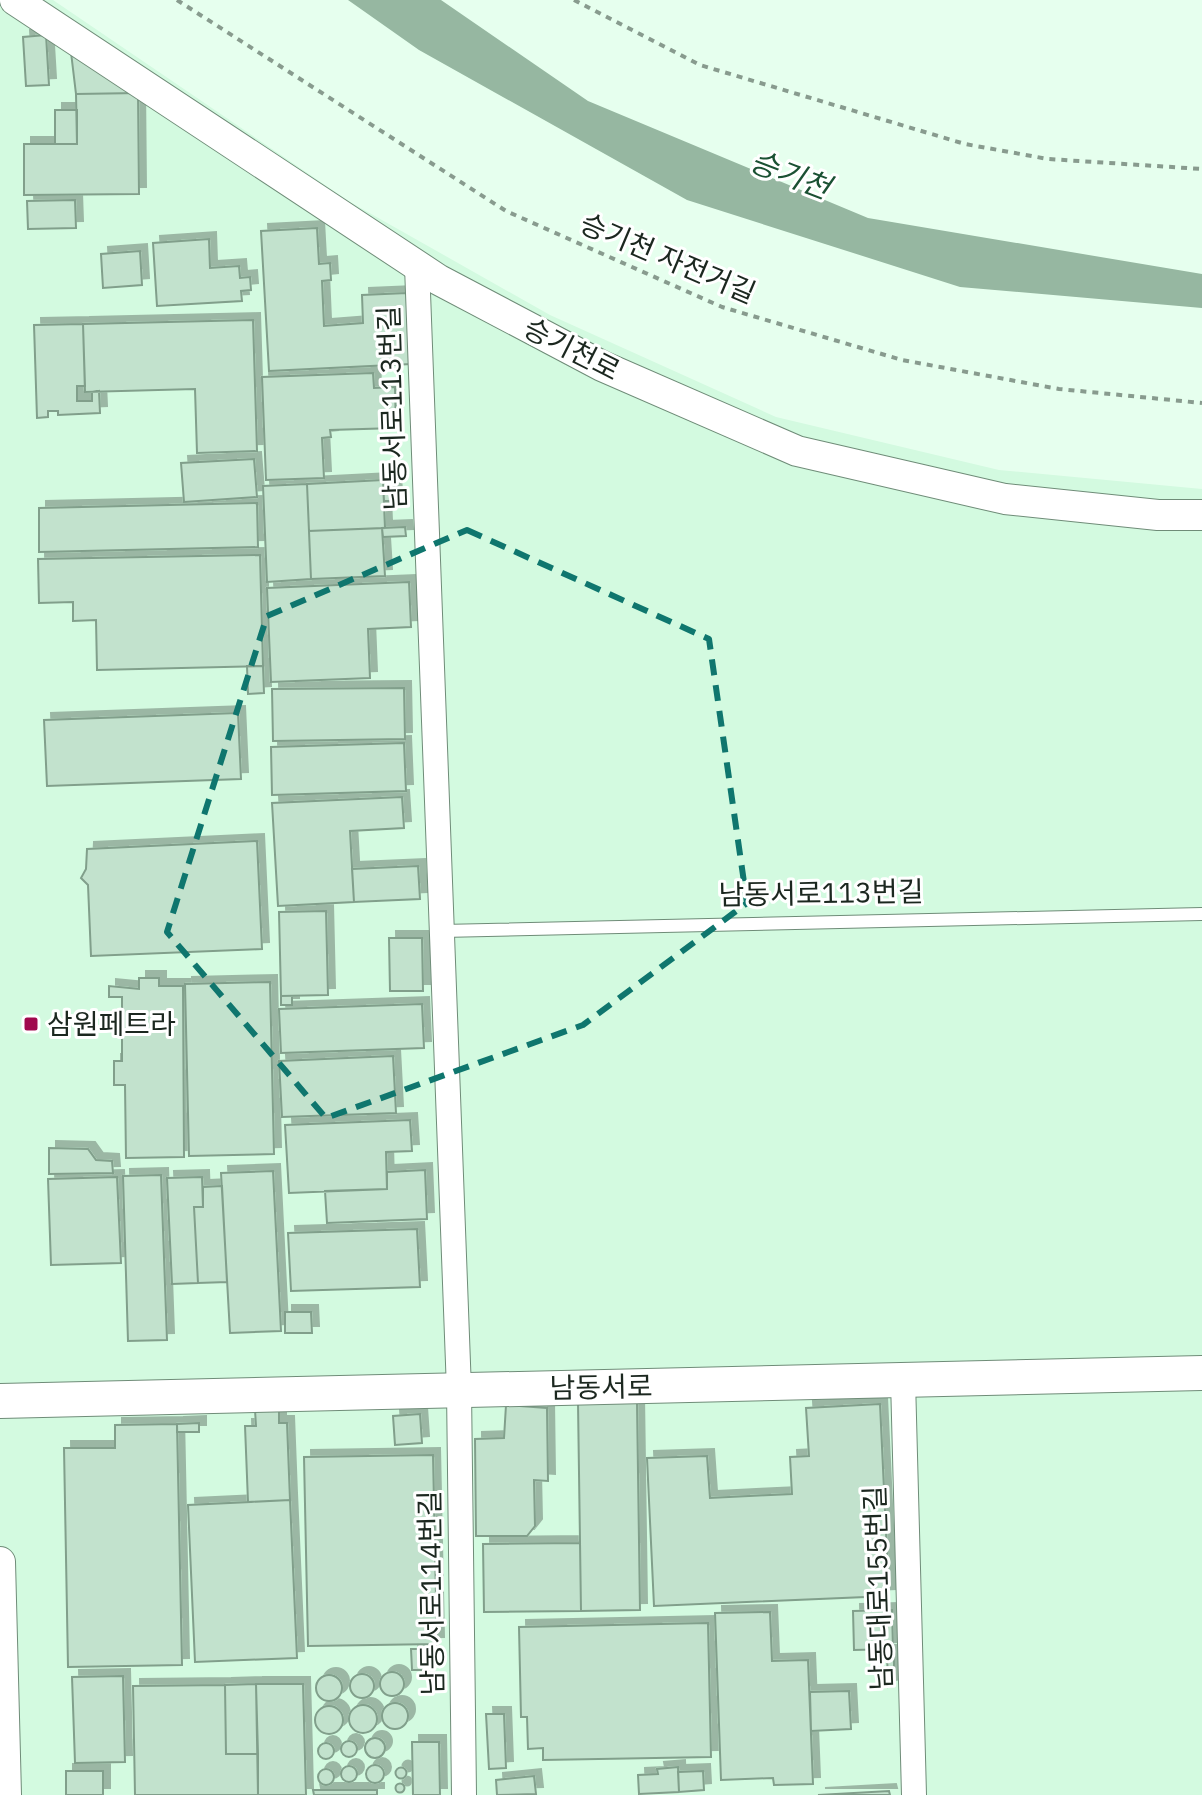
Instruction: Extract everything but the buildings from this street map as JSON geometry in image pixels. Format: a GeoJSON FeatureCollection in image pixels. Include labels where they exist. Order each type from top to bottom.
{"type":"FeatureCollection","features":[{"type":"Feature","properties":{"kind":"main road","name":"남동서로"},"geometry":{"type":"LineString","coordinates":[[0,1401],[1202,1373]]}},
{"type":"Feature","properties":{"kind":"street","name":"승기천로"},"geometry":{"type":"LineString","coordinates":[[15,0],[417,266],[602,366],[797,451],[1005,499],[1158,515],[1202,515]]}},
{"type":"Feature","properties":{"kind":"street","name":"남동서로113번길"},"geometry":{"type":"LineString","coordinates":[[417,266],[459,1390]]}},
{"type":"Feature","properties":{"kind":"street","name":"남동대로155번길"},"geometry":{"type":"LineString","coordinates":[[903,1380],[914,1795]]}},
{"type":"Feature","properties":{"kind":"street","name":"남동서로114번길"},"geometry":{"type":"LineString","coordinates":[[459,1390],[464,1795]]}},
{"type":"Feature","properties":{"kind":"street"},"geometry":{"type":"LineString","coordinates":[[0,1562],[6,1795]]}},
{"type":"Feature","properties":{"kind":"lane","name":"남동서로113번길"},"geometry":{"type":"LineString","coordinates":[[442,931],[1202,914]]}},
{"type":"Feature","properties":{"kind":"path","name":"승기천 자전거길"},"geometry":{"type":"LineString","coordinates":[[177,0],[506,211],[722,307],[902,360],[1059,389],[1202,403]]}},
{"type":"Feature","properties":{"kind":"path"},"geometry":{"type":"LineString","coordinates":[[574,0],[700,65],[965,144],[1048,159],[1202,169]]}},
{"type":"Feature","properties":{"kind":"highlighted area"},"geometry":{"type":"Polygon","coordinates":[[[467,530],[709,639],[747,903],[583,1025],[326,1118],[167,932],[267,616],[467,530]]]}},
{"type":"Feature","properties":{"kind":"shaded area"},"geometry":{"type":"Polygon","coordinates":[[[0,0],[53,0],[350,202],[550,315],[776,417],[999,470],[1202,489],[1202,1795],[0,1795],[0,0]]]}},
{"type":"Feature","properties":{"kind":"shaded area"},"geometry":{"type":"Polygon","coordinates":[[[348,0],[441,0],[588,101],[868,218],[1202,274],[1202,308],[960,287],[687,200],[419,50],[348,0]]]}},
{"type":"Feature","properties":{"kind":"place","name":"삼원페트라"},"geometry":{"type":"Point","coordinates":[31,1024]}},
{"type":"Feature","properties":{"kind":"water label","name":"승기천"},"geometry":{"type":"Point","coordinates":[790,175]}}]}
